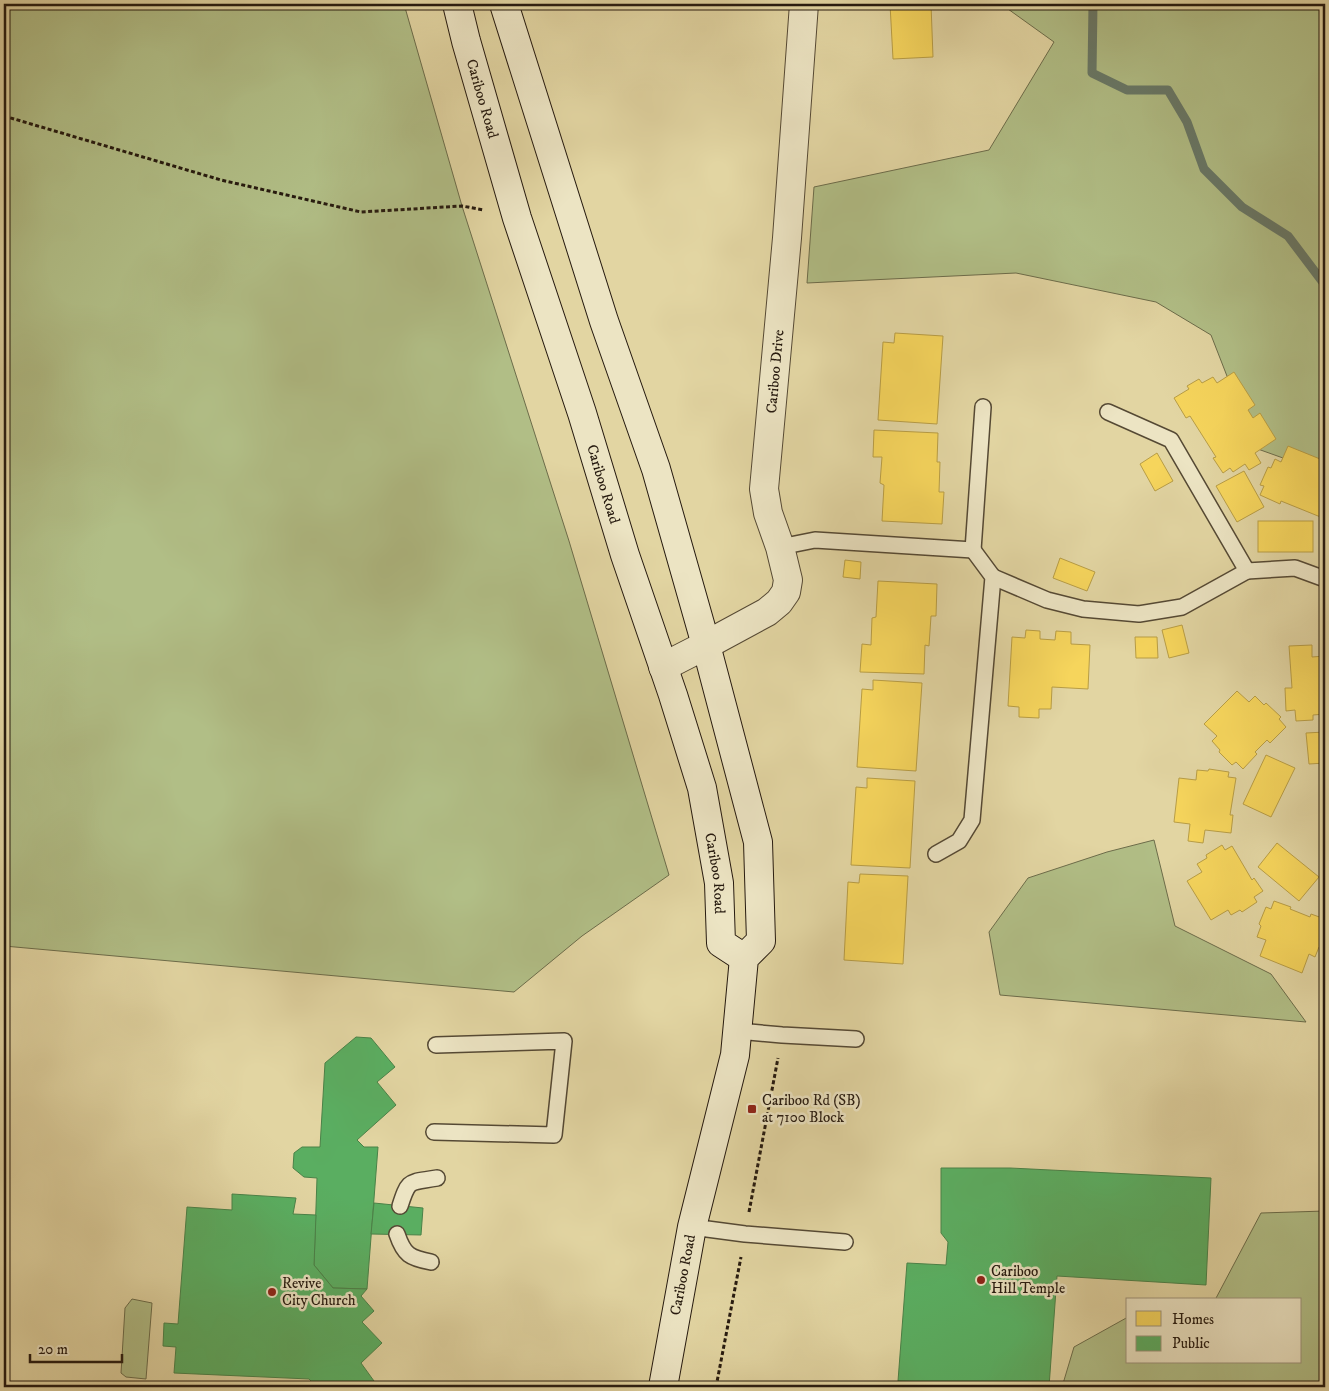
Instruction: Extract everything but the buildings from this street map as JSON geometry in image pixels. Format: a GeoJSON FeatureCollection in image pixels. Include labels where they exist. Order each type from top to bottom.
{"type":"FeatureCollection","features":[{"type":"Feature","properties":{"kind":"street","name":"Cariboo Road"},"geometry":{"type":"LineString","coordinates":[[457,4],[516,218],[582,413],[625,554],[702,788],[719,883],[721,943],[744,958],[735,1056],[692,1228],[663,1387]]}},
{"type":"Feature","properties":{"kind":"street"},"geometry":{"type":"LineString","coordinates":[[504,4],[604,321],[656,469],[706,645],[758,842],[761,941],[744,958]]}},
{"type":"Feature","properties":{"kind":"street","name":"Cariboo Drive"},"geometry":{"type":"LineString","coordinates":[[663,666],[767,612],[779,602],[786,592],[788,580],[780,547],[768,513],[764,490],[787,238],[804,4]]}},
{"type":"Feature","properties":{"kind":"lane"},"geometry":{"type":"LineString","coordinates":[[983,407],[972,550],[993,577],[1046,600],[1083,610],[1139,614],[1182,607],[1248,571],[1294,568],[1325,579]]}},
{"type":"Feature","properties":{"kind":"lane"},"geometry":{"type":"LineString","coordinates":[[1108,412],[1171,440],[1248,571]]}},
{"type":"Feature","properties":{"kind":"lane"},"geometry":{"type":"LineString","coordinates":[[780,547],[815,540],[972,550]]}},
{"type":"Feature","properties":{"kind":"lane"},"geometry":{"type":"LineString","coordinates":[[936,854],[959,841],[972,820],[993,577]]}},
{"type":"Feature","properties":{"kind":"lane"},"geometry":{"type":"LineString","coordinates":[[738,1031],[856,1039]]}},
{"type":"Feature","properties":{"kind":"lane"},"geometry":{"type":"LineString","coordinates":[[434,1132],[554,1134],[564,1041],[436,1045]]}},
{"type":"Feature","properties":{"kind":"lane"},"geometry":{"type":"LineString","coordinates":[[400,1206],[407,1186],[413,1182],[437,1178]]}},
{"type":"Feature","properties":{"kind":"lane"},"geometry":{"type":"LineString","coordinates":[[692,1228],[845,1242]]}},
{"type":"Feature","properties":{"kind":"lane"},"geometry":{"type":"LineString","coordinates":[[397,1234],[402,1248],[412,1258],[431,1262]]}},
{"type":"Feature","properties":{"kind":"path"},"geometry":{"type":"LineString","coordinates":[[4,116],[222,180],[361,212],[462,206],[516,218]]}},
{"type":"Feature","properties":{"kind":"green space"},"geometry":{"type":"Polygon","coordinates":[[[4,4],[404,4],[462,206],[569,541],[669,875],[582,936],[514,992],[4,946],[4,4]]]}},
{"type":"Feature","properties":{"kind":"green space"},"geometry":{"type":"Polygon","coordinates":[[[1001,4],[1325,4],[1325,473],[1255,448],[1211,335],[1156,302],[1016,273],[807,283],[814,187],[989,150],[1054,42],[1001,4]]]}},
{"type":"Feature","properties":{"kind":"green space"},"geometry":{"type":"Polygon","coordinates":[[[1154,840],[1175,926],[1271,974],[1306,1022],[1000,995],[989,932],[1028,878],[1107,852],[1154,840]]]}},
{"type":"Feature","properties":{"kind":"green space"},"geometry":{"type":"Polygon","coordinates":[[[1325,1211],[1325,1387],[1062,1387],[1074,1347],[1126,1318],[1126,1364],[1302,1364],[1302,1298],[1216,1298],[1261,1213],[1325,1211]]]}},
{"type":"Feature","properties":{"kind":"green space"},"geometry":{"type":"Polygon","coordinates":[[[132,1299],[152,1303],[146,1379],[126,1377],[121,1373],[125,1308],[132,1299]]]}},
{"type":"Feature","properties":{"kind":"waterway"},"geometry":{"type":"LineString","coordinates":[[1093,4],[1092,73],[1127,90],[1168,90],[1187,122],[1204,169],[1242,207],[1288,236],[1325,285]]}},
{"type":"Feature","properties":{"kind":"place","name":"Cariboo Rd (SB) at 7100 Block"},"geometry":{"type":"Point","coordinates":[752,1109]}},
{"type":"Feature","properties":{"kind":"place","name":"Cariboo Hill Temple"},"geometry":{"type":"Point","coordinates":[981,1280]}},
{"type":"Feature","properties":{"kind":"place","name":"Revive City Church"},"geometry":{"type":"Point","coordinates":[272,1292]}}]}
